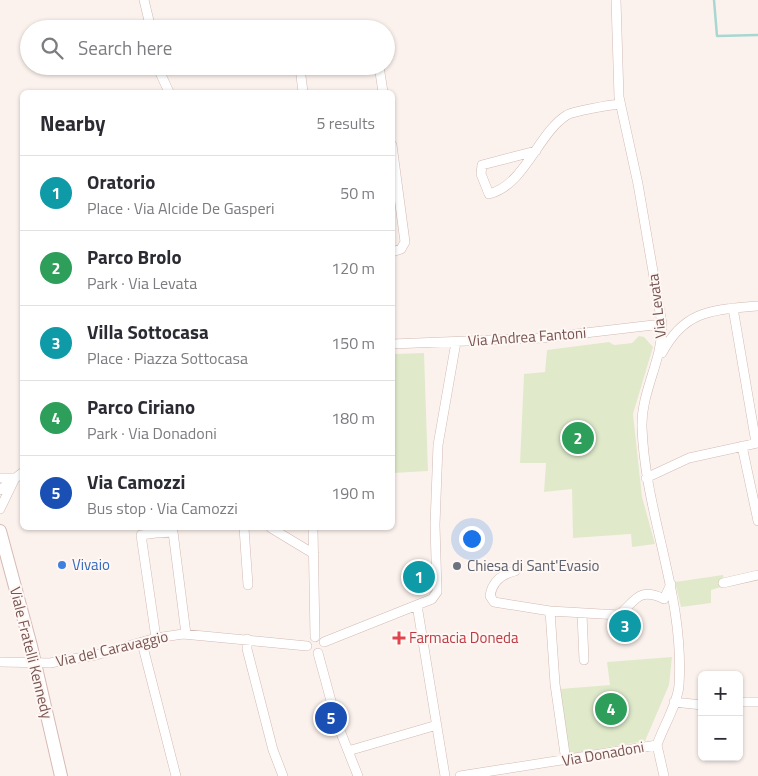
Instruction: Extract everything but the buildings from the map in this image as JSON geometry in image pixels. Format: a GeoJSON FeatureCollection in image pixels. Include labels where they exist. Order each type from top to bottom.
{"type":"FeatureCollection","features":[{"type":"Feature","properties":{"kind":"street"},"geometry":{"type":"LineString","coordinates":[[144,0],[149,20]]}},
{"type":"Feature","properties":{"kind":"street","name":"Via Levata"},"geometry":{"type":"LineString","coordinates":[[616,0],[617,81],[620,104],[638,184],[662,324],[658,362],[642,412],[646,478],[676,608],[679,686],[657,745]]}},
{"type":"Feature","properties":{"kind":"street"},"geometry":{"type":"LineString","coordinates":[[161,75],[168,90]]}},
{"type":"Feature","properties":{"kind":"street"},"geometry":{"type":"LineString","coordinates":[[301,75],[303,90]]}},
{"type":"Feature","properties":{"kind":"street"},"geometry":{"type":"LineString","coordinates":[[381,75],[384,90]]}},
{"type":"Feature","properties":{"kind":"street"},"geometry":{"type":"LineString","coordinates":[[536,151],[482,165],[481,174],[489,194],[501,191],[536,151],[568,114],[620,104]]}},
{"type":"Feature","properties":{"kind":"street"},"geometry":{"type":"LineString","coordinates":[[395,167],[405,242],[401,249],[395,251]]}},
{"type":"Feature","properties":{"kind":"street"},"geometry":{"type":"LineString","coordinates":[[658,362],[668,342],[694,317],[702,313],[758,306]]}},
{"type":"Feature","properties":{"kind":"street"},"geometry":{"type":"LineString","coordinates":[[646,478],[688,458],[757,443],[733,308]]}},
{"type":"Feature","properties":{"kind":"street","name":"Via Andrea Fantoni"},"geometry":{"type":"LineString","coordinates":[[395,344],[542,338],[662,324]]}},
{"type":"Feature","properties":{"kind":"street"},"geometry":{"type":"LineString","coordinates":[[324,642],[432,599],[438,592],[435,524],[438,445],[456,342]]}},
{"type":"Feature","properties":{"kind":"street"},"geometry":{"type":"LineString","coordinates":[[742,446],[758,521]]}},
{"type":"Feature","properties":{"kind":"street"},"geometry":{"type":"LineString","coordinates":[[0,478],[19,475]]}},
{"type":"Feature","properties":{"kind":"street"},"geometry":{"type":"LineString","coordinates":[[0,490],[19,475]]}},
{"type":"Feature","properties":{"kind":"street"},"geometry":{"type":"LineString","coordinates":[[0,509],[19,475]]}},
{"type":"Feature","properties":{"kind":"street"},"geometry":{"type":"LineString","coordinates":[[156,638],[142,535],[155,530],[173,532],[186,634]]}},
{"type":"Feature","properties":{"kind":"street"},"geometry":{"type":"LineString","coordinates":[[244,530],[248,584]]}},
{"type":"Feature","properties":{"kind":"street"},"geometry":{"type":"LineString","coordinates":[[274,530],[314,554]]}},
{"type":"Feature","properties":{"kind":"street"},"geometry":{"type":"LineString","coordinates":[[313,530],[315,636]]}},
{"type":"Feature","properties":{"kind":"street","name":"Viale Fratelli Kennedy"},"geometry":{"type":"LineString","coordinates":[[0,531],[35,664],[61,776]]}},
{"type":"Feature","properties":{"kind":"street"},"geometry":{"type":"LineString","coordinates":[[515,570],[498,580],[492,587],[490,596],[494,602],[550,611],[619,615],[638,596],[646,594],[664,599],[676,608]]}},
{"type":"Feature","properties":{"kind":"street"},"geometry":{"type":"LineString","coordinates":[[723,583],[758,575]]}},
{"type":"Feature","properties":{"kind":"street"},"geometry":{"type":"LineString","coordinates":[[664,599],[671,584]]}},
{"type":"Feature","properties":{"kind":"street"},"geometry":{"type":"LineString","coordinates":[[417,605],[445,776]]}},
{"type":"Feature","properties":{"kind":"street"},"geometry":{"type":"LineString","coordinates":[[550,611],[555,684],[566,761]]}},
{"type":"Feature","properties":{"kind":"street"},"geometry":{"type":"LineString","coordinates":[[582,614],[584,660]]}},
{"type":"Feature","properties":{"kind":"street","name":"Via del Caravaggio"},"geometry":{"type":"LineString","coordinates":[[0,662],[35,664],[96,655],[156,638],[186,634],[307,646]]}},
{"type":"Feature","properties":{"kind":"street"},"geometry":{"type":"LineString","coordinates":[[315,636],[324,642]]}},
{"type":"Feature","properties":{"kind":"street"},"geometry":{"type":"LineString","coordinates":[[315,636],[309,640],[307,646],[311,652],[318,653],[323,649],[324,642]]}},
{"type":"Feature","properties":{"kind":"street"},"geometry":{"type":"LineString","coordinates":[[247,639],[247,649],[273,750],[283,776]]}},
{"type":"Feature","properties":{"kind":"street"},"geometry":{"type":"LineString","coordinates":[[142,643],[176,776]]}},
{"type":"Feature","properties":{"kind":"street"},"geometry":{"type":"LineString","coordinates":[[318,653],[337,724],[358,776]]}},
{"type":"Feature","properties":{"kind":"street"},"geometry":{"type":"LineString","coordinates":[[674,702],[698,705]]}},
{"type":"Feature","properties":{"kind":"street"},"geometry":{"type":"LineString","coordinates":[[743,702],[758,702]]}},
{"type":"Feature","properties":{"kind":"street"},"geometry":{"type":"LineString","coordinates":[[348,751],[437,725]]}},
{"type":"Feature","properties":{"kind":"street"},"geometry":{"type":"LineString","coordinates":[[657,745],[664,776]]}},
{"type":"Feature","properties":{"kind":"street","name":"Via Donadoni"},"geometry":{"type":"LineString","coordinates":[[460,776],[566,761],[657,745]]}},
{"type":"Feature","properties":{"kind":"green space"},"geometry":{"type":"Polygon","coordinates":[[[639,336],[644,337],[653,347],[633,414],[642,497],[655,544],[632,547],[631,534],[573,538],[572,489],[544,492],[546,463],[520,463],[524,374],[545,372],[547,350],[609,342],[614,345],[632,343],[639,336]]]}},
{"type":"Feature","properties":{"kind":"green space"},"geometry":{"type":"Polygon","coordinates":[[[424,353],[428,471],[395,473],[395,354],[424,353]]]}},
{"type":"Feature","properties":{"kind":"green space"},"geometry":{"type":"Polygon","coordinates":[[[723,575],[724,586],[711,590],[711,603],[681,607],[675,582],[723,575]]]}},
{"type":"Feature","properties":{"kind":"green space"},"geometry":{"type":"Polygon","coordinates":[[[672,657],[669,685],[645,741],[569,754],[560,689],[610,685],[607,662],[672,657]]]}},
{"type":"Feature","properties":{"kind":"waterway"},"geometry":{"type":"LineString","coordinates":[[714,0],[717,36],[758,35]]}},
{"type":"Feature","properties":{"kind":"place","name":"Parco Brolo"},"geometry":{"type":"Point","coordinates":[578,438]}},
{"type":"Feature","properties":{"kind":"place","name":"Vivaio"},"geometry":{"type":"Point","coordinates":[62,565]}},
{"type":"Feature","properties":{"kind":"place","name":"Chiesa di Sant'Evasio"},"geometry":{"type":"Point","coordinates":[457,566]}},
{"type":"Feature","properties":{"kind":"place","name":"Oratorio"},"geometry":{"type":"Point","coordinates":[419,577]}},
{"type":"Feature","properties":{"kind":"place","name":"Villa Sottocasa"},"geometry":{"type":"Point","coordinates":[625,626]}},
{"type":"Feature","properties":{"kind":"place","name":"Farmacia Doneda"},"geometry":{"type":"Point","coordinates":[399,638]}},
{"type":"Feature","properties":{"kind":"place","name":"Parco Ciriano"},"geometry":{"type":"Point","coordinates":[611,709]}},
{"type":"Feature","properties":{"kind":"place","name":"Via Camozzi"},"geometry":{"type":"Point","coordinates":[331,718]}}]}
